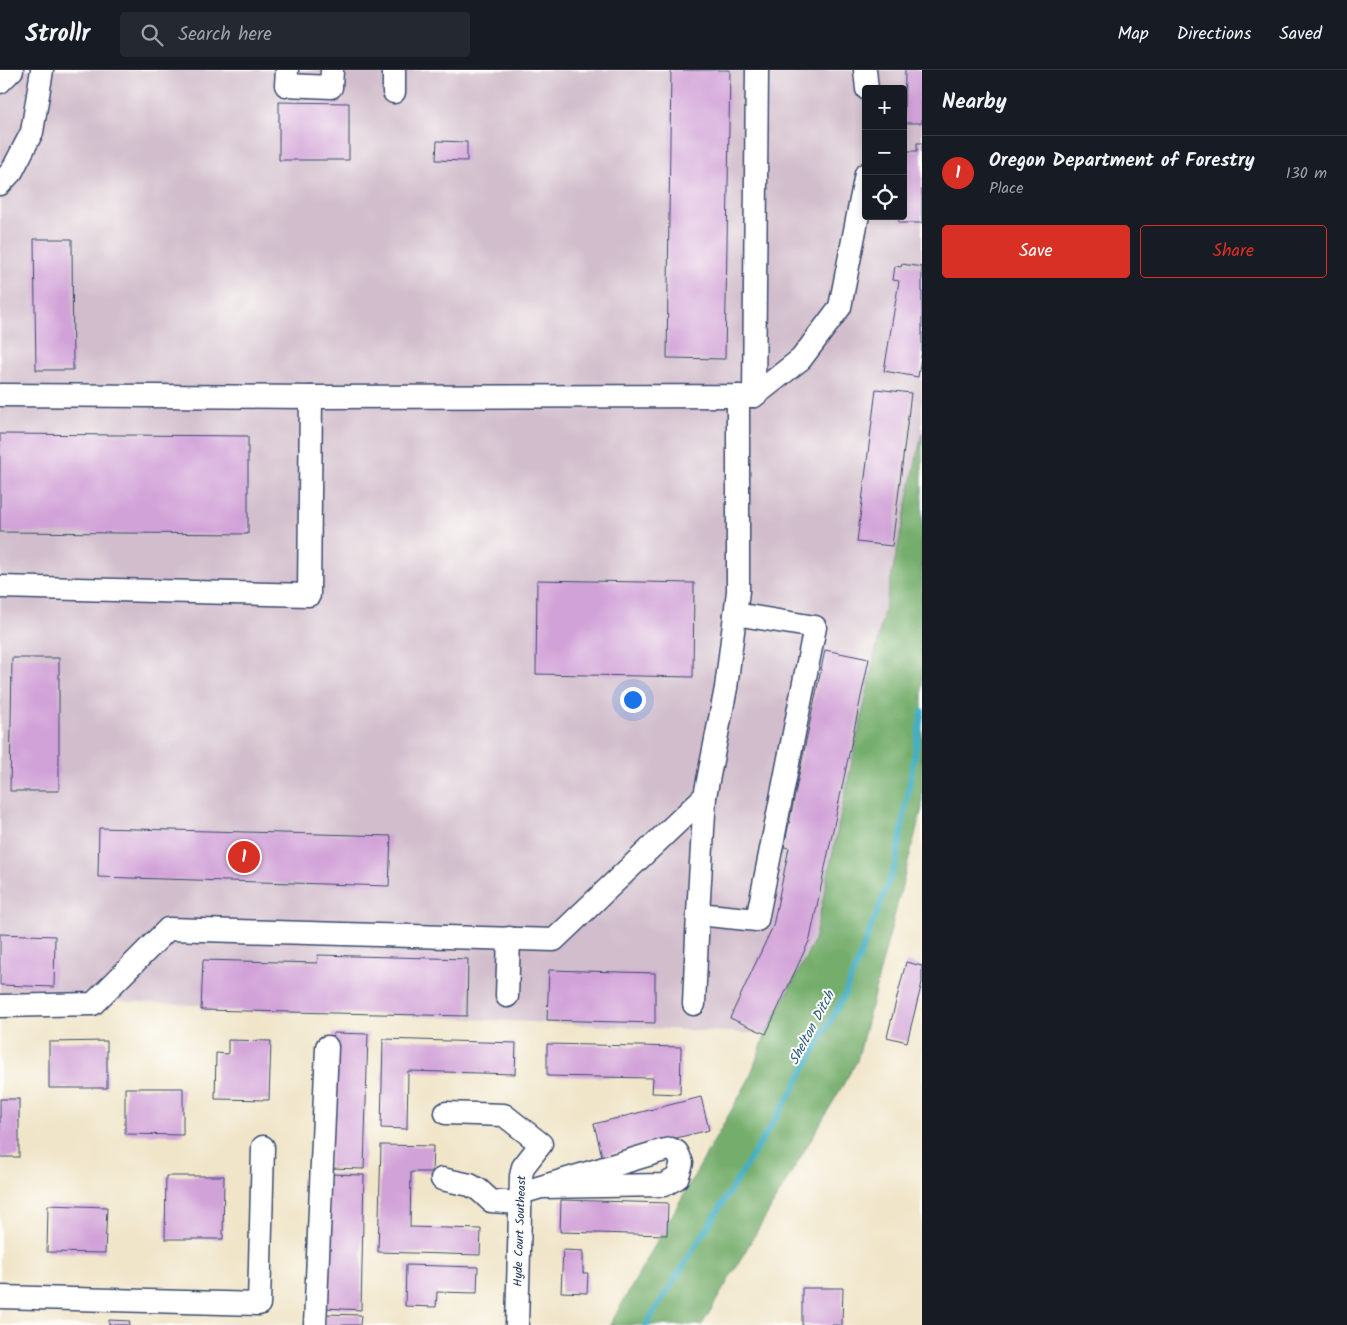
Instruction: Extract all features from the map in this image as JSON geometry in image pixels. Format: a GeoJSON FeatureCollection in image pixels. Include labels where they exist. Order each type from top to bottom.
{"type":"FeatureCollection","features":[{"type":"Feature","properties":{"kind":"street"},"geometry":{"type":"LineString","coordinates":[[0,82],[12,70]]}},
{"type":"Feature","properties":{"kind":"street"},"geometry":{"type":"LineString","coordinates":[[0,184],[12,172],[32,132],[42,70]]}},
{"type":"Feature","properties":{"kind":"street"},"geometry":{"type":"LineString","coordinates":[[287,70],[286,85],[331,87],[332,70]]}},
{"type":"Feature","properties":{"kind":"street"},"geometry":{"type":"LineString","coordinates":[[394,70],[394,92]]}},
{"type":"Feature","properties":{"kind":"street"},"geometry":{"type":"LineString","coordinates":[[694,1004],[705,796],[726,688],[738,591],[757,70]]}},
{"type":"Feature","properties":{"kind":"street"},"geometry":{"type":"LineString","coordinates":[[866,70],[867,85]]}},
{"type":"Feature","properties":{"kind":"street"},"geometry":{"type":"LineString","coordinates":[[0,395],[311,397],[746,396],[801,359],[840,307],[866,175]]}},
{"type":"Feature","properties":{"kind":"street"},"geometry":{"type":"LineString","coordinates":[[0,587],[309,595],[311,397]]}},
{"type":"Feature","properties":{"kind":"street"},"geometry":{"type":"LineString","coordinates":[[698,914],[757,920],[815,627],[735,614]]}},
{"type":"Feature","properties":{"kind":"street"},"geometry":{"type":"LineString","coordinates":[[0,1006],[93,1004],[168,929],[554,940],[705,796]]}},
{"type":"Feature","properties":{"kind":"street"},"geometry":{"type":"LineString","coordinates":[[507,996],[509,938]]}},
{"type":"Feature","properties":{"kind":"street"},"geometry":{"type":"LineString","coordinates":[[315,1325],[327,1047]]}},
{"type":"Feature","properties":{"kind":"street","name":"Hyde Court Southeast"},"geometry":{"type":"LineString","coordinates":[[446,1112],[504,1115],[541,1144],[523,1167],[520,1198],[517,1325]]}},
{"type":"Feature","properties":{"kind":"street"},"geometry":{"type":"LineString","coordinates":[[0,1297],[259,1304],[263,1147]]}},
{"type":"Feature","properties":{"kind":"street"},"geometry":{"type":"LineString","coordinates":[[442,1179],[470,1185],[480,1190],[491,1201],[520,1198],[542,1186],[671,1149],[677,1152],[682,1163],[677,1178],[664,1185],[542,1186]]}},
{"type":"Feature","properties":{"kind":"shaded area"},"geometry":{"type":"Polygon","coordinates":[[[0,70],[922,70],[922,433],[814,941],[766,1034],[0,995],[0,70]]]}},
{"type":"Feature","properties":{"kind":"green space"},"geometry":{"type":"Polygon","coordinates":[[[922,433],[922,808],[857,1061],[702,1325],[610,1325],[749,1079],[766,1034],[814,941],[922,433]]]}},
{"type":"Feature","properties":{"kind":"building"},"geometry":{"type":"Polygon","coordinates":[[[671,70],[730,70],[725,359],[667,358],[671,70]]]}},
{"type":"Feature","properties":{"kind":"building"},"geometry":{"type":"Polygon","coordinates":[[[905,70],[922,70],[922,123],[907,123],[907,85],[905,85],[905,70]]]}},
{"type":"Feature","properties":{"kind":"building"},"geometry":{"type":"Polygon","coordinates":[[[279,102],[349,103],[349,160],[279,160],[279,102]]]}},
{"type":"Feature","properties":{"kind":"building"},"geometry":{"type":"Polygon","coordinates":[[[437,141],[467,142],[467,161],[436,160],[437,141]]]}},
{"type":"Feature","properties":{"kind":"building"},"geometry":{"type":"Polygon","coordinates":[[[917,143],[922,143],[922,223],[899,223],[899,220],[907,220],[907,151],[917,151],[917,143]]]}},
{"type":"Feature","properties":{"kind":"building"},"geometry":{"type":"Polygon","coordinates":[[[34,239],[72,239],[73,370],[36,370],[34,239]]]}},
{"type":"Feature","properties":{"kind":"building"},"geometry":{"type":"Polygon","coordinates":[[[902,264],[922,267],[922,350],[918,377],[884,371],[899,281],[893,280],[895,266],[901,267],[902,264]]]}},
{"type":"Feature","properties":{"kind":"building"},"geometry":{"type":"Polygon","coordinates":[[[876,389],[911,393],[892,546],[857,542],[876,389]]]}},
{"type":"Feature","properties":{"kind":"building"},"geometry":{"type":"Polygon","coordinates":[[[0,434],[248,436],[248,534],[0,532],[0,434]]]}},
{"type":"Feature","properties":{"kind":"building"},"geometry":{"type":"Polygon","coordinates":[[[537,580],[694,583],[693,677],[536,674],[537,580]]]}},
{"type":"Feature","properties":{"kind":"building"},"geometry":{"type":"Polygon","coordinates":[[[825,650],[869,659],[810,939],[766,1034],[730,1018],[773,926],[789,848],[784,847],[825,650]]]}},
{"type":"Feature","properties":{"kind":"building"},"geometry":{"type":"Polygon","coordinates":[[[12,658],[59,658],[59,791],[10,791],[12,658]]]}},
{"type":"Feature","properties":{"kind":"building"},"geometry":{"type":"Polygon","coordinates":[[[99,828],[391,836],[389,886],[98,877],[99,828]]]}},
{"type":"Feature","properties":{"kind":"building"},"geometry":{"type":"Polygon","coordinates":[[[0,934],[55,936],[54,987],[0,985],[0,934]]]}},
{"type":"Feature","properties":{"kind":"building"},"geometry":{"type":"Polygon","coordinates":[[[318,955],[468,959],[467,1016],[201,1010],[203,960],[317,963],[318,955]]]}},
{"type":"Feature","properties":{"kind":"building"},"geometry":{"type":"Polygon","coordinates":[[[906,962],[922,966],[922,983],[907,1042],[887,1037],[906,962]]]}},
{"type":"Feature","properties":{"kind":"building"},"geometry":{"type":"Polygon","coordinates":[[[549,970],[655,973],[655,1023],[547,1020],[549,970]]]}},
{"type":"Feature","properties":{"kind":"building"},"geometry":{"type":"Polygon","coordinates":[[[333,1033],[368,1034],[364,1169],[329,1168],[333,1033]]]}},
{"type":"Feature","properties":{"kind":"building"},"geometry":{"type":"Polygon","coordinates":[[[383,1039],[516,1043],[515,1074],[408,1071],[407,1129],[381,1128],[383,1039]]]}},
{"type":"Feature","properties":{"kind":"building"},"geometry":{"type":"Polygon","coordinates":[[[228,1040],[271,1041],[269,1100],[215,1099],[216,1053],[228,1054],[228,1040]]]}},
{"type":"Feature","properties":{"kind":"building"},"geometry":{"type":"Polygon","coordinates":[[[107,1041],[107,1088],[49,1088],[49,1042],[107,1041]]]}},
{"type":"Feature","properties":{"kind":"building"},"geometry":{"type":"Polygon","coordinates":[[[547,1044],[681,1047],[680,1094],[652,1093],[653,1078],[547,1076],[547,1044]]]}},
{"type":"Feature","properties":{"kind":"building"},"geometry":{"type":"Polygon","coordinates":[[[125,1088],[183,1088],[183,1135],[125,1134],[125,1088]]]}},
{"type":"Feature","properties":{"kind":"building"},"geometry":{"type":"Polygon","coordinates":[[[701,1097],[709,1130],[602,1156],[594,1124],[701,1097]]]}},
{"type":"Feature","properties":{"kind":"building"},"geometry":{"type":"Polygon","coordinates":[[[0,1099],[19,1099],[19,1157],[0,1157],[0,1099]]]}},
{"type":"Feature","properties":{"kind":"building"},"geometry":{"type":"Polygon","coordinates":[[[381,1145],[433,1146],[432,1172],[411,1172],[410,1227],[481,1229],[480,1255],[378,1252],[381,1145]]]}},
{"type":"Feature","properties":{"kind":"building"},"geometry":{"type":"Polygon","coordinates":[[[329,1174],[364,1175],[361,1310],[325,1308],[329,1174]]]}},
{"type":"Feature","properties":{"kind":"building"},"geometry":{"type":"Polygon","coordinates":[[[166,1176],[224,1176],[223,1239],[165,1239],[166,1176]]]}},
{"type":"Feature","properties":{"kind":"building"},"geometry":{"type":"Polygon","coordinates":[[[561,1200],[668,1203],[667,1235],[560,1232],[561,1200]]]}},
{"type":"Feature","properties":{"kind":"building"},"geometry":{"type":"Polygon","coordinates":[[[48,1205],[107,1207],[105,1253],[47,1252],[48,1205]]]}},
{"type":"Feature","properties":{"kind":"building"},"geometry":{"type":"Polygon","coordinates":[[[563,1250],[583,1251],[583,1273],[588,1273],[587,1293],[561,1292],[563,1250]]]}},
{"type":"Feature","properties":{"kind":"building"},"geometry":{"type":"Polygon","coordinates":[[[406,1265],[478,1267],[477,1293],[437,1292],[436,1307],[405,1306],[406,1265]]]}},
{"type":"Feature","properties":{"kind":"building"},"geometry":{"type":"Polygon","coordinates":[[[802,1288],[843,1288],[842,1325],[802,1325],[802,1288]]]}},
{"type":"Feature","properties":{"kind":"building"},"geometry":{"type":"Polygon","coordinates":[[[325,1314],[361,1315],[360,1325],[325,1325],[325,1314]]]}},
{"type":"Feature","properties":{"kind":"building"},"geometry":{"type":"Polygon","coordinates":[[[109,1320],[130,1321],[129,1325],[109,1325],[109,1320]]]}},
{"type":"Feature","properties":{"kind":"waterway","name":"Shelton Ditch"},"geometry":{"type":"LineString","coordinates":[[646,1325],[791,1094],[845,994],[896,863],[922,711]]}},
{"type":"Feature","properties":{"kind":"place","name":"Oregon Department of Forestry"},"geometry":{"type":"Point","coordinates":[244,857]}}]}
